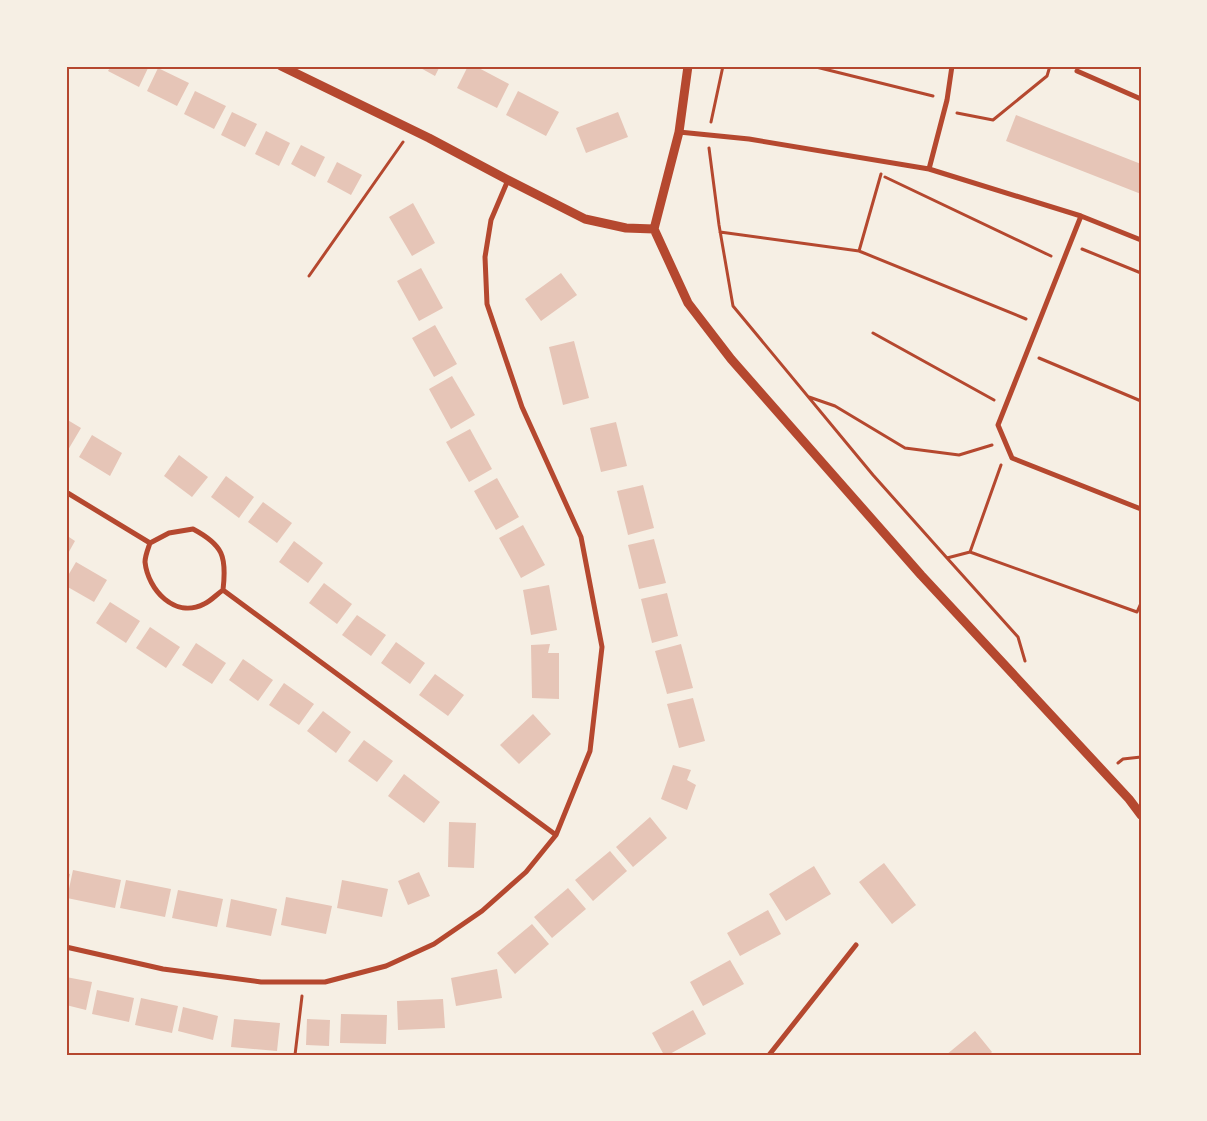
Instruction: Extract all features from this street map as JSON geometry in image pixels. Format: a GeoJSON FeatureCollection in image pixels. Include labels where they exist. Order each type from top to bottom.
{"type":"FeatureCollection","features":[{"type":"Feature","properties":{"kind":"street"},"geometry":{"type":"LineString","coordinates":[[280,66],[412,129],[586,219],[626,228],[654,229]]}},
{"type":"Feature","properties":{"kind":"street"},"geometry":{"type":"LineString","coordinates":[[688,66],[679,132],[654,229],[688,303],[730,359],[921,574],[1129,799],[1141,815]]}},
{"type":"Feature","properties":{"kind":"street"},"geometry":{"type":"LineString","coordinates":[[929,169],[947,100],[952,66]]}},
{"type":"Feature","properties":{"kind":"street"},"geometry":{"type":"LineString","coordinates":[[1077,71],[1141,99]]}},
{"type":"Feature","properties":{"kind":"street"},"geometry":{"type":"LineString","coordinates":[[679,132],[749,139],[929,169],[1081,216],[1141,240]]}},
{"type":"Feature","properties":{"kind":"street"},"geometry":{"type":"LineString","coordinates":[[66,947],[163,969],[261,982],[325,982],[386,966],[434,944],[482,911],[526,872],[556,835],[590,751],[602,646],[581,537],[522,407],[487,304],[485,257],[491,220],[508,180]]}},
{"type":"Feature","properties":{"kind":"street"},"geometry":{"type":"LineString","coordinates":[[1081,216],[998,426],[1012,458],[1141,509]]}},
{"type":"Feature","properties":{"kind":"street"},"geometry":{"type":"LineString","coordinates":[[66,492],[150,543]]}},
{"type":"Feature","properties":{"kind":"street"},"geometry":{"type":"LineString","coordinates":[[193,530],[211,539],[222,554],[225,574],[223,590],[204,605],[186,608],[167,603],[153,586],[145,561],[150,543],[169,533],[193,530]]}},
{"type":"Feature","properties":{"kind":"street"},"geometry":{"type":"LineString","coordinates":[[223,590],[556,835]]}},
{"type":"Feature","properties":{"kind":"street"},"geometry":{"type":"LineString","coordinates":[[769,1055],[856,945]]}},
{"type":"Feature","properties":{"kind":"path"},"geometry":{"type":"LineString","coordinates":[[723,66],[708,135],[720,232],[733,306],[947,558],[1018,637],[1025,662]]}},
{"type":"Feature","properties":{"kind":"path"},"geometry":{"type":"LineString","coordinates":[[812,66],[947,100]]}},
{"type":"Feature","properties":{"kind":"path"},"geometry":{"type":"LineString","coordinates":[[944,110],[994,120],[1046,76],[1050,66]]}},
{"type":"Feature","properties":{"kind":"path"},"geometry":{"type":"LineString","coordinates":[[308,276],[412,129]]}},
{"type":"Feature","properties":{"kind":"path"},"geometry":{"type":"LineString","coordinates":[[881,175],[1063,262]]}},
{"type":"Feature","properties":{"kind":"path"},"geometry":{"type":"LineString","coordinates":[[859,251],[876,191]]}},
{"type":"Feature","properties":{"kind":"path"},"geometry":{"type":"LineString","coordinates":[[720,232],[859,251],[1038,324]]}},
{"type":"Feature","properties":{"kind":"path"},"geometry":{"type":"LineString","coordinates":[[1070,244],[1141,273]]}},
{"type":"Feature","properties":{"kind":"path"},"geometry":{"type":"LineString","coordinates":[[872,333],[1005,407]]}},
{"type":"Feature","properties":{"kind":"path"},"geometry":{"type":"LineString","coordinates":[[1027,353],[1141,400]]}},
{"type":"Feature","properties":{"kind":"path"},"geometry":{"type":"LineString","coordinates":[[808,396],[835,406],[904,448],[959,456],[1004,441]]}},
{"type":"Feature","properties":{"kind":"path"},"geometry":{"type":"LineString","coordinates":[[970,552],[1008,448]]}},
{"type":"Feature","properties":{"kind":"path"},"geometry":{"type":"LineString","coordinates":[[947,558],[970,552],[1137,612],[1141,603]]}},
{"type":"Feature","properties":{"kind":"path"},"geometry":{"type":"LineString","coordinates":[[1106,774],[1123,759],[1141,757]]}},
{"type":"Feature","properties":{"kind":"path"},"geometry":{"type":"LineString","coordinates":[[295,1055],[304,982]]}},
{"type":"Feature","properties":{"kind":"building"},"geometry":{"type":"Polygon","coordinates":[[[111,66],[149,66],[139,87],[108,71],[111,66]]]}},
{"type":"Feature","properties":{"kind":"building"},"geometry":{"type":"Polygon","coordinates":[[[417,66],[440,66],[435,76],[417,66]]]}},
{"type":"Feature","properties":{"kind":"building"},"geometry":{"type":"Polygon","coordinates":[[[468,66],[475,66],[509,84],[497,108],[457,88],[468,66]]]}},
{"type":"Feature","properties":{"kind":"building"},"geometry":{"type":"Polygon","coordinates":[[[158,68],[189,83],[177,106],[147,91],[158,68]]]}},
{"type":"Feature","properties":{"kind":"building"},"geometry":{"type":"Polygon","coordinates":[[[195,91],[226,106],[214,129],[184,114],[195,91]]]}},
{"type":"Feature","properties":{"kind":"building"},"geometry":{"type":"Polygon","coordinates":[[[518,91],[559,112],[546,136],[506,115],[518,91]]]}},
{"type":"Feature","properties":{"kind":"building"},"geometry":{"type":"Polygon","coordinates":[[[232,112],[257,124],[245,147],[221,135],[232,112]]]}},
{"type":"Feature","properties":{"kind":"building"},"geometry":{"type":"Polygon","coordinates":[[[618,112],[628,137],[586,153],[576,128],[618,112]]]}},
{"type":"Feature","properties":{"kind":"building"},"geometry":{"type":"Polygon","coordinates":[[[1016,115],[1141,164],[1141,194],[1006,141],[1016,115]]]}},
{"type":"Feature","properties":{"kind":"building"},"geometry":{"type":"Polygon","coordinates":[[[266,131],[290,143],[279,166],[255,154],[266,131]]]}},
{"type":"Feature","properties":{"kind":"building"},"geometry":{"type":"Polygon","coordinates":[[[301,145],[325,157],[315,177],[291,164],[301,145]]]}},
{"type":"Feature","properties":{"kind":"building"},"geometry":{"type":"Polygon","coordinates":[[[337,162],[362,175],[351,195],[327,182],[337,162]]]}},
{"type":"Feature","properties":{"kind":"building"},"geometry":{"type":"Polygon","coordinates":[[[413,203],[435,243],[412,256],[389,217],[413,203]]]}},
{"type":"Feature","properties":{"kind":"building"},"geometry":{"type":"Polygon","coordinates":[[[421,268],[443,308],[419,321],[397,281],[421,268]]]}},
{"type":"Feature","properties":{"kind":"building"},"geometry":{"type":"Polygon","coordinates":[[[561,273],[577,295],[541,321],[525,299],[561,273]]]}},
{"type":"Feature","properties":{"kind":"building"},"geometry":{"type":"Polygon","coordinates":[[[435,325],[457,364],[434,377],[412,338],[435,325]]]}},
{"type":"Feature","properties":{"kind":"building"},"geometry":{"type":"Polygon","coordinates":[[[574,341],[589,398],[563,405],[549,347],[574,341]]]}},
{"type":"Feature","properties":{"kind":"building"},"geometry":{"type":"Polygon","coordinates":[[[452,376],[475,415],[451,429],[429,389],[452,376]]]}},
{"type":"Feature","properties":{"kind":"building"},"geometry":{"type":"Polygon","coordinates":[[[66,419],[81,428],[68,450],[66,449],[66,419]]]}},
{"type":"Feature","properties":{"kind":"building"},"geometry":{"type":"Polygon","coordinates":[[[616,422],[627,466],[601,472],[590,428],[616,422]]]}},
{"type":"Feature","properties":{"kind":"building"},"geometry":{"type":"Polygon","coordinates":[[[470,429],[492,469],[469,482],[446,442],[470,429]]]}},
{"type":"Feature","properties":{"kind":"building"},"geometry":{"type":"Polygon","coordinates":[[[92,435],[122,453],[110,476],[79,457],[92,435]]]}},
{"type":"Feature","properties":{"kind":"building"},"geometry":{"type":"Polygon","coordinates":[[[179,455],[208,477],[192,497],[164,476],[179,455]]]}},
{"type":"Feature","properties":{"kind":"building"},"geometry":{"type":"Polygon","coordinates":[[[226,476],[254,497],[239,518],[211,497],[226,476]]]}},
{"type":"Feature","properties":{"kind":"building"},"geometry":{"type":"Polygon","coordinates":[[[497,478],[519,517],[496,530],[474,491],[497,478]]]}},
{"type":"Feature","properties":{"kind":"building"},"geometry":{"type":"Polygon","coordinates":[[[643,485],[654,528],[628,535],[617,491],[643,485]]]}},
{"type":"Feature","properties":{"kind":"building"},"geometry":{"type":"Polygon","coordinates":[[[263,502],[292,523],[277,543],[248,522],[263,502]]]}},
{"type":"Feature","properties":{"kind":"building"},"geometry":{"type":"Polygon","coordinates":[[[523,525],[545,565],[521,578],[499,538],[523,525]]]}},
{"type":"Feature","properties":{"kind":"building"},"geometry":{"type":"Polygon","coordinates":[[[66,535],[75,541],[66,557],[66,535]]]}},
{"type":"Feature","properties":{"kind":"building"},"geometry":{"type":"Polygon","coordinates":[[[654,539],[666,583],[639,589],[628,545],[654,539]]]}},
{"type":"Feature","properties":{"kind":"building"},"geometry":{"type":"Polygon","coordinates":[[[294,541],[323,563],[308,583],[279,562],[294,541]]]}},
{"type":"Feature","properties":{"kind":"building"},"geometry":{"type":"Polygon","coordinates":[[[76,562],[107,580],[94,602],[66,586],[66,579],[76,562]]]}},
{"type":"Feature","properties":{"kind":"building"},"geometry":{"type":"Polygon","coordinates":[[[324,583],[352,604],[337,624],[309,603],[324,583]]]}},
{"type":"Feature","properties":{"kind":"building"},"geometry":{"type":"Polygon","coordinates":[[[549,585],[557,630],[531,635],[523,590],[549,585]]]}},
{"type":"Feature","properties":{"kind":"building"},"geometry":{"type":"Polygon","coordinates":[[[667,593],[678,636],[652,643],[641,599],[667,593]]]}},
{"type":"Feature","properties":{"kind":"building"},"geometry":{"type":"Polygon","coordinates":[[[110,602],[140,621],[126,643],[96,623],[110,602]]]}},
{"type":"Feature","properties":{"kind":"building"},"geometry":{"type":"Polygon","coordinates":[[[357,615],[386,635],[371,656],[342,635],[357,615]]]}},
{"type":"Feature","properties":{"kind":"building"},"geometry":{"type":"Polygon","coordinates":[[[150,627],[180,647],[166,668],[136,648],[150,627]]]}},
{"type":"Feature","properties":{"kind":"building"},"geometry":{"type":"Polygon","coordinates":[[[396,642],[425,663],[410,684],[381,663],[396,642]]]}},
{"type":"Feature","properties":{"kind":"building"},"geometry":{"type":"Polygon","coordinates":[[[196,643],[226,663],[212,684],[182,665],[196,643]]]}},
{"type":"Feature","properties":{"kind":"building"},"geometry":{"type":"Polygon","coordinates":[[[550,644],[548,653],[559,653],[559,699],[532,698],[531,645],[550,644]]]}},
{"type":"Feature","properties":{"kind":"building"},"geometry":{"type":"Polygon","coordinates":[[[681,644],[693,688],[667,694],[655,651],[681,644]]]}},
{"type":"Feature","properties":{"kind":"building"},"geometry":{"type":"Polygon","coordinates":[[[243,659],[273,680],[258,701],[229,680],[243,659]]]}},
{"type":"Feature","properties":{"kind":"building"},"geometry":{"type":"Polygon","coordinates":[[[435,674],[464,695],[448,716],[419,695],[435,674]]]}},
{"type":"Feature","properties":{"kind":"building"},"geometry":{"type":"Polygon","coordinates":[[[284,683],[314,704],[299,725],[269,705],[284,683]]]}},
{"type":"Feature","properties":{"kind":"building"},"geometry":{"type":"Polygon","coordinates":[[[693,698],[705,741],[679,748],[667,704],[693,698]]]}},
{"type":"Feature","properties":{"kind":"building"},"geometry":{"type":"Polygon","coordinates":[[[323,711],[351,732],[336,753],[307,731],[323,711]]]}},
{"type":"Feature","properties":{"kind":"building"},"geometry":{"type":"Polygon","coordinates":[[[533,714],[551,734],[519,764],[500,745],[533,714]]]}},
{"type":"Feature","properties":{"kind":"building"},"geometry":{"type":"Polygon","coordinates":[[[364,740],[393,761],[377,782],[348,761],[364,740]]]}},
{"type":"Feature","properties":{"kind":"building"},"geometry":{"type":"Polygon","coordinates":[[[673,765],[691,770],[687,780],[696,785],[687,810],[661,799],[673,765]]]}},
{"type":"Feature","properties":{"kind":"building"},"geometry":{"type":"Polygon","coordinates":[[[404,774],[440,802],[424,823],[388,796],[404,774]]]}},
{"type":"Feature","properties":{"kind":"building"},"geometry":{"type":"Polygon","coordinates":[[[650,817],[667,838],[633,867],[616,847],[650,817]]]}},
{"type":"Feature","properties":{"kind":"building"},"geometry":{"type":"Polygon","coordinates":[[[449,822],[476,823],[474,868],[448,867],[449,822]]]}},
{"type":"Feature","properties":{"kind":"building"},"geometry":{"type":"Polygon","coordinates":[[[610,851],[627,871],[593,901],[575,880],[610,851]]]}},
{"type":"Feature","properties":{"kind":"building"},"geometry":{"type":"Polygon","coordinates":[[[884,863],[916,905],[892,924],[859,882],[884,863]]]}},
{"type":"Feature","properties":{"kind":"building"},"geometry":{"type":"Polygon","coordinates":[[[814,866],[831,894],[786,921],[769,894],[814,866]]]}},
{"type":"Feature","properties":{"kind":"building"},"geometry":{"type":"Polygon","coordinates":[[[73,870],[121,880],[115,908],[67,898],[73,870]]]}},
{"type":"Feature","properties":{"kind":"building"},"geometry":{"type":"Polygon","coordinates":[[[419,872],[430,896],[408,905],[398,881],[419,872]]]}},
{"type":"Feature","properties":{"kind":"building"},"geometry":{"type":"Polygon","coordinates":[[[66,873],[70,874],[67,888],[66,887],[66,873]]]}},
{"type":"Feature","properties":{"kind":"building"},"geometry":{"type":"Polygon","coordinates":[[[126,880],[171,889],[165,917],[120,908],[126,880]]]}},
{"type":"Feature","properties":{"kind":"building"},"geometry":{"type":"Polygon","coordinates":[[[342,880],[388,889],[382,917],[337,908],[342,880]]]}},
{"type":"Feature","properties":{"kind":"building"},"geometry":{"type":"Polygon","coordinates":[[[568,888],[586,909],[552,938],[534,917],[568,888]]]}},
{"type":"Feature","properties":{"kind":"building"},"geometry":{"type":"Polygon","coordinates":[[[178,890],[223,899],[217,927],[172,918],[178,890]]]}},
{"type":"Feature","properties":{"kind":"building"},"geometry":{"type":"Polygon","coordinates":[[[286,897],[332,906],[326,934],[281,925],[286,897]]]}},
{"type":"Feature","properties":{"kind":"building"},"geometry":{"type":"Polygon","coordinates":[[[231,899],[277,909],[271,936],[226,927],[231,899]]]}},
{"type":"Feature","properties":{"kind":"building"},"geometry":{"type":"Polygon","coordinates":[[[768,910],[781,934],[740,956],[727,933],[768,910]]]}},
{"type":"Feature","properties":{"kind":"building"},"geometry":{"type":"Polygon","coordinates":[[[532,924],[549,944],[515,974],[497,953],[532,924]]]}},
{"type":"Feature","properties":{"kind":"building"},"geometry":{"type":"Polygon","coordinates":[[[730,960],[744,984],[703,1006],[690,982],[730,960]]]}},
{"type":"Feature","properties":{"kind":"building"},"geometry":{"type":"Polygon","coordinates":[[[497,969],[502,998],[456,1006],[451,978],[497,969]]]}},
{"type":"Feature","properties":{"kind":"building"},"geometry":{"type":"Polygon","coordinates":[[[66,977],[92,982],[86,1010],[66,1005],[66,977]]]}},
{"type":"Feature","properties":{"kind":"building"},"geometry":{"type":"Polygon","coordinates":[[[97,990],[134,998],[129,1022],[92,1014],[97,990]]]}},
{"type":"Feature","properties":{"kind":"building"},"geometry":{"type":"Polygon","coordinates":[[[141,998],[178,1006],[172,1033],[135,1025],[141,998]]]}},
{"type":"Feature","properties":{"kind":"building"},"geometry":{"type":"Polygon","coordinates":[[[443,999],[445,1028],[398,1030],[397,1001],[443,999]]]}},
{"type":"Feature","properties":{"kind":"building"},"geometry":{"type":"Polygon","coordinates":[[[183,1007],[218,1016],[213,1040],[178,1031],[183,1007]]]}},
{"type":"Feature","properties":{"kind":"building"},"geometry":{"type":"Polygon","coordinates":[[[693,1010],[706,1034],[668,1055],[664,1055],[652,1033],[693,1010]]]}},
{"type":"Feature","properties":{"kind":"building"},"geometry":{"type":"Polygon","coordinates":[[[341,1014],[387,1015],[386,1044],[340,1043],[341,1014]]]}},
{"type":"Feature","properties":{"kind":"building"},"geometry":{"type":"Polygon","coordinates":[[[234,1019],[280,1023],[277,1051],[231,1047],[234,1019]]]}},
{"type":"Feature","properties":{"kind":"building"},"geometry":{"type":"Polygon","coordinates":[[[307,1019],[330,1020],[329,1046],[306,1045],[307,1019]]]}},
{"type":"Feature","properties":{"kind":"building"},"geometry":{"type":"Polygon","coordinates":[[[975,1031],[992,1052],[989,1055],[946,1055],[975,1031]]]}}]}
